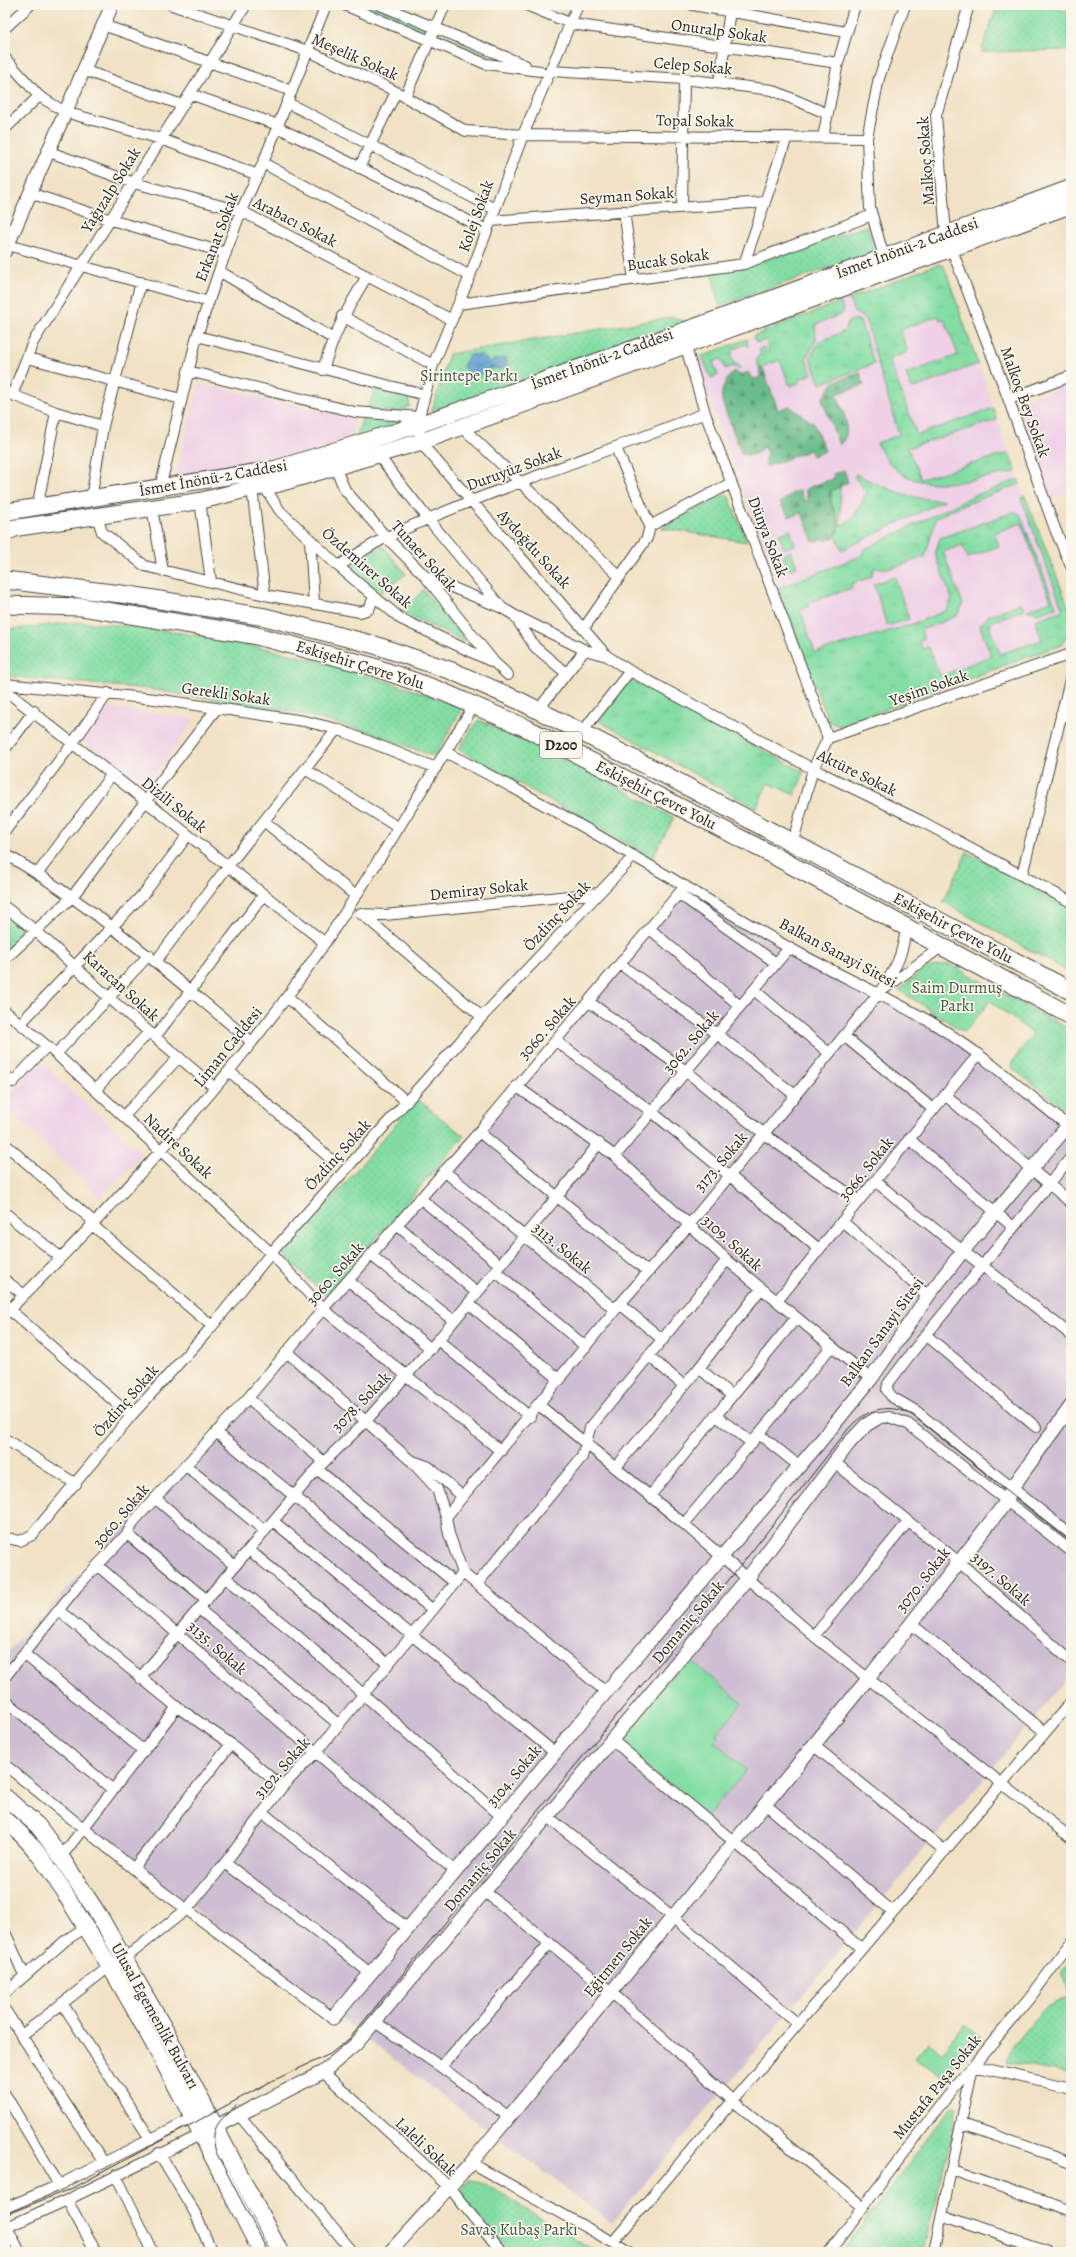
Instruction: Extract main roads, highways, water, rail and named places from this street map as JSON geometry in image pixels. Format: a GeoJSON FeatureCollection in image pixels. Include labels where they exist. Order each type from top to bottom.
{"type":"FeatureCollection","features":[{"type":"Feature","properties":{"kind":"highway","name":"Eskişehir Çevre Yolu"},"geometry":{"type":"LineString","coordinates":[[10,578],[221,609],[316,628],[452,671],[538,710],[793,841],[1071,991]]}},
{"type":"Feature","properties":{"kind":"highway","name":"Eskişehir Çevre Yolu"},"geometry":{"type":"LineString","coordinates":[[5,605],[64,606],[131,613],[253,635],[313,649],[371,666],[475,704],[526,728],[676,805],[1071,1016]]}},
{"type":"Feature","properties":{"kind":"highway"},"geometry":{"type":"LineString","coordinates":[[5,615],[64,606]]}},
{"type":"Feature","properties":{"kind":"main road","name":"İsmet İnönü-2 Caddesi"},"geometry":{"type":"LineString","coordinates":[[8,530],[200,501],[335,467],[420,442],[685,344],[949,241],[1071,188]]}},
{"type":"Feature","properties":{"kind":"main road","name":"İsmet İnönü-2 Caddesi"},"geometry":{"type":"LineString","coordinates":[[5,512],[275,469],[717,319],[884,257],[949,241],[1071,205]]}},
{"type":"Feature","properties":{"kind":"main road","name":"Ulusal Egemenlik Bulvarı"},"geometry":{"type":"LineString","coordinates":[[5,1797],[38,1826],[100,1917],[117,1963],[200,2135],[260,2252]]}},
{"type":"Feature","properties":{"kind":"main road","name":"Ulusal Egemenlik Bulvarı"},"geometry":{"type":"LineString","coordinates":[[5,1820],[28,1841],[86,1928],[117,1963],[165,2030],[280,2252]]}},
{"type":"Feature","properties":{"kind":"water"},"geometry":{"type":"Polygon","coordinates":[[[479,354],[489,362],[506,357],[508,369],[489,368],[479,375],[468,374],[463,366],[469,355],[479,354]]]}},
{"type":"Feature","properties":{"kind":"tram line"},"geometry":{"type":"LineString","coordinates":[[5,2215],[75,2187],[270,2082],[330,2054],[349,2039],[737,1570],[849,1428],[863,1416],[871,1412],[887,1409],[904,1411],[913,1415],[1071,1541]]}},
{"type":"Feature","properties":{"kind":"tram line"},"geometry":{"type":"LineString","coordinates":[[236,2106],[220,2121],[217,2126],[214,2144],[216,2152],[268,2252]]}},
{"type":"Feature","properties":{"kind":"park label","name":"Şirintepe Parkı"},"geometry":{"type":"Point","coordinates":[469,376]}},
{"type":"Feature","properties":{"kind":"park label","name":"Saim Durmuş Parkı"},"geometry":{"type":"Point","coordinates":[957,997]}},
{"type":"Feature","properties":{"kind":"park label","name":"Savaş Kubaş Parkı"},"geometry":{"type":"Point","coordinates":[519,2230]}}]}
